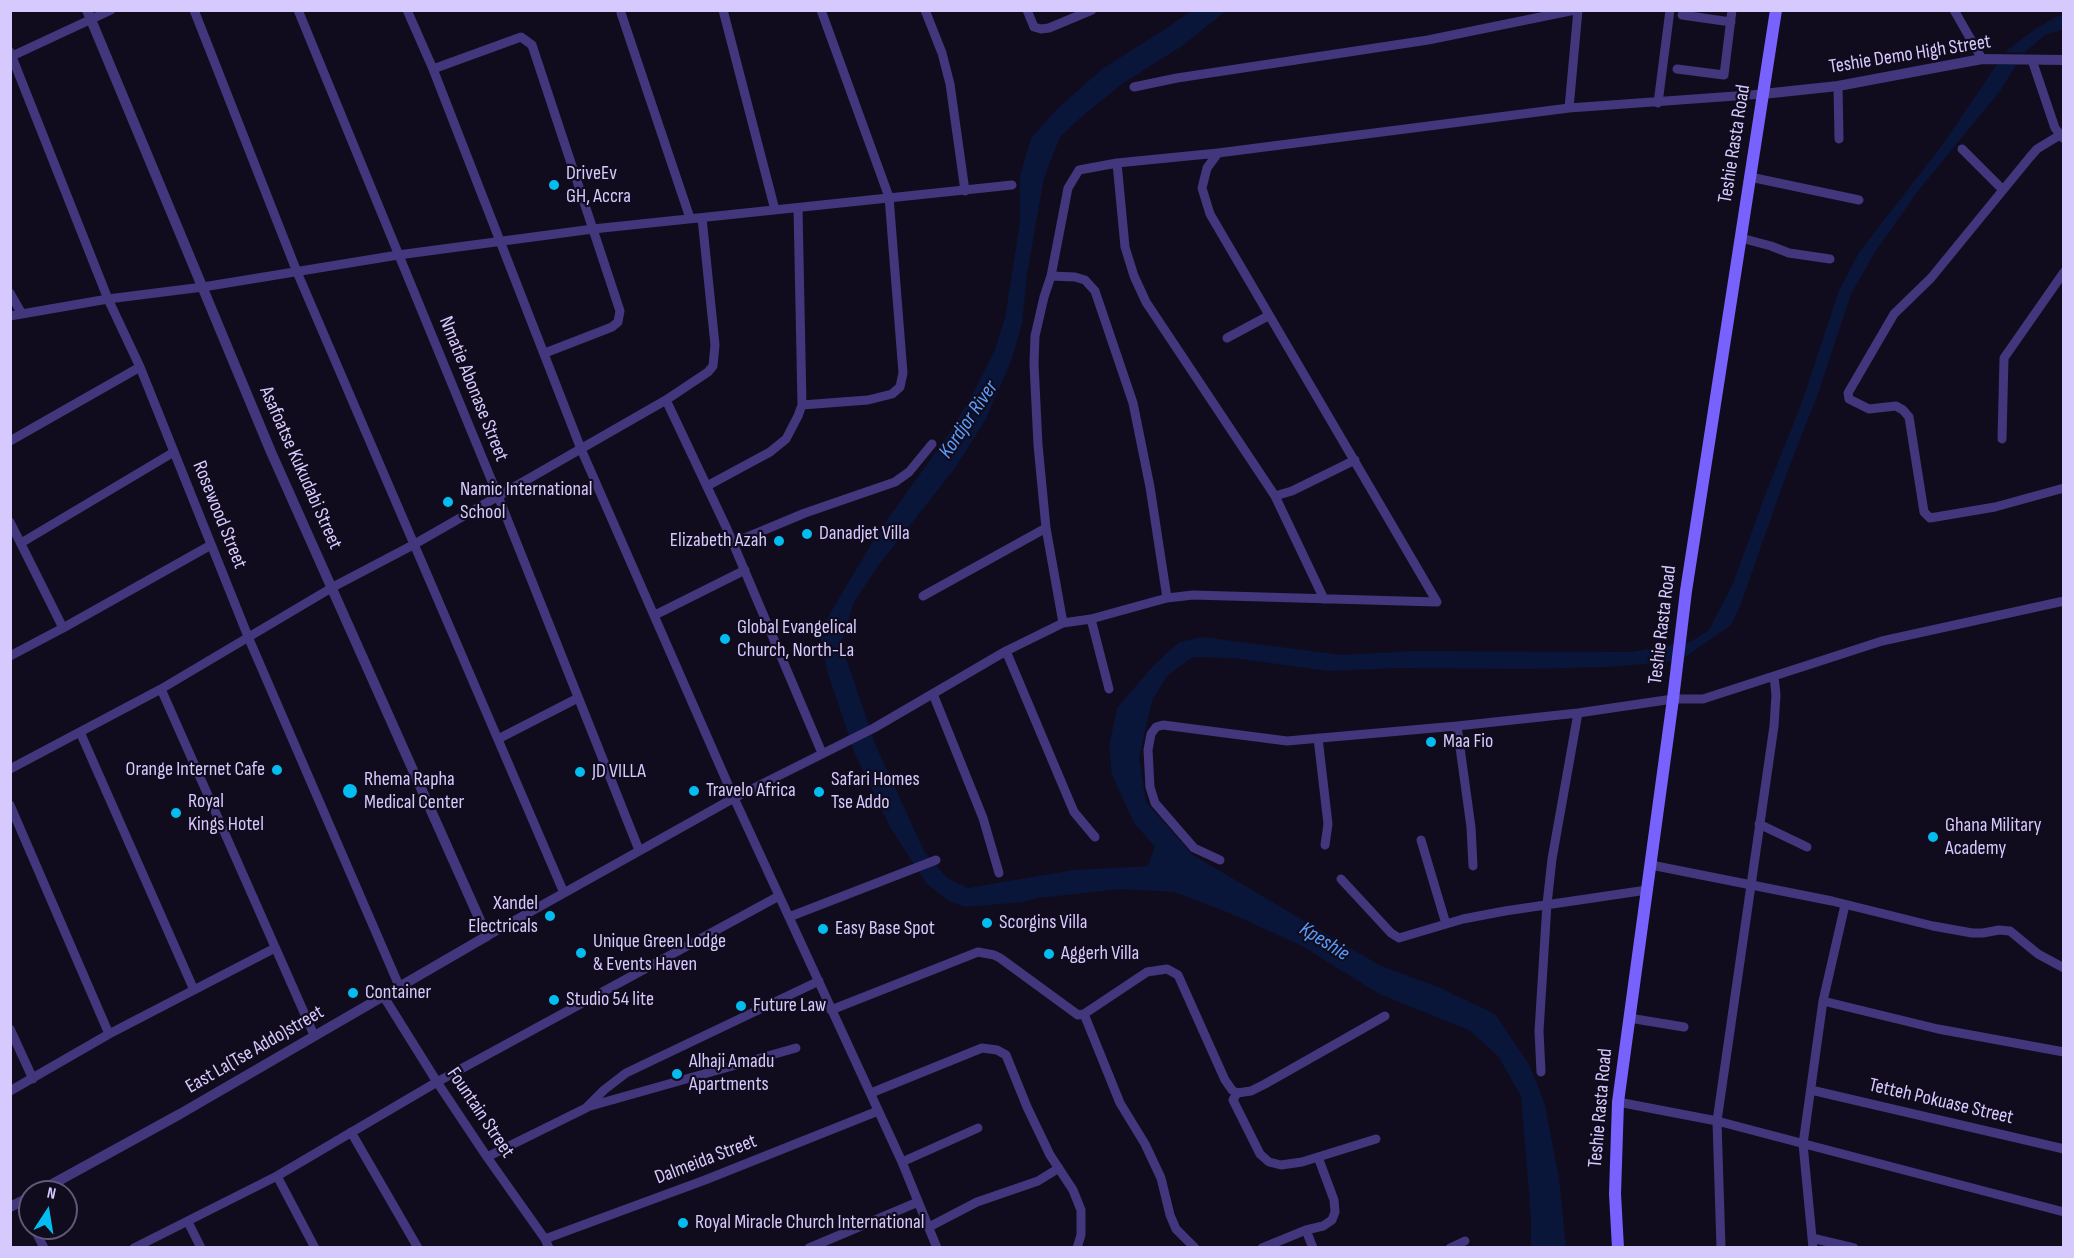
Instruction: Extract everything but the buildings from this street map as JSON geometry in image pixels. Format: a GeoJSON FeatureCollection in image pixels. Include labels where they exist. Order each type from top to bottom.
{"type":"FeatureCollection","features":[{"type":"Feature","properties":{"kind":"main road","name":"Teshie Rasta Road"},"geometry":{"type":"LineString","coordinates":[[1618,1248],[1615,1194],[1618,1102],[1686,591],[1776,10]]}},
{"type":"Feature","properties":{"kind":"street"},"geometry":{"type":"LineString","coordinates":[[11,55],[89,14],[111,10]]}},
{"type":"Feature","properties":{"kind":"street"},"geometry":{"type":"LineString","coordinates":[[194,10],[297,272],[564,893]]}},
{"type":"Feature","properties":{"kind":"street","name":"Nmatie Abonase Street"},"geometry":{"type":"LineString","coordinates":[[298,10],[498,496],[639,850]]}},
{"type":"Feature","properties":{"kind":"street"},"geometry":{"type":"LineString","coordinates":[[407,10],[433,69],[581,448],[734,798],[902,1162],[937,1248]]}},
{"type":"Feature","properties":{"kind":"street"},"geometry":{"type":"LineString","coordinates":[[723,10],[776,210]]}},
{"type":"Feature","properties":{"kind":"street"},"geometry":{"type":"LineString","coordinates":[[802,405],[868,400],[892,394],[900,387],[903,373],[889,197],[821,10]]}},
{"type":"Feature","properties":{"kind":"street"},"geometry":{"type":"LineString","coordinates":[[925,10],[942,53],[950,84],[965,191]]}},
{"type":"Feature","properties":{"kind":"street"},"geometry":{"type":"LineString","coordinates":[[1027,10],[1034,27],[1041,29],[1049,28],[1092,10]]}},
{"type":"Feature","properties":{"kind":"street"},"geometry":{"type":"LineString","coordinates":[[1134,87],[1177,78],[1428,40],[1577,10],[1569,108]]}},
{"type":"Feature","properties":{"kind":"street"},"geometry":{"type":"LineString","coordinates":[[1658,103],[1670,10]]}},
{"type":"Feature","properties":{"kind":"street"},"geometry":{"type":"LineString","coordinates":[[1677,69],[1724,75],[1732,10]]}},
{"type":"Feature","properties":{"kind":"street"},"geometry":{"type":"LineString","coordinates":[[1954,10],[1982,59]]}},
{"type":"Feature","properties":{"kind":"street"},"geometry":{"type":"LineString","coordinates":[[621,13],[690,218]]}},
{"type":"Feature","properties":{"kind":"street","name":"Asafoatse Kukudabi Street"},"geometry":{"type":"LineString","coordinates":[[89,14],[271,452],[487,936]]}},
{"type":"Feature","properties":{"kind":"street"},"geometry":{"type":"LineString","coordinates":[[1682,15],[1731,22]]}},
{"type":"Feature","properties":{"kind":"street"},"geometry":{"type":"LineString","coordinates":[[433,69],[521,37],[532,45],[620,311],[618,322],[612,327],[545,353]]}},
{"type":"Feature","properties":{"kind":"street","name":"Rosewood Street"},"geometry":{"type":"LineString","coordinates":[[11,55],[108,299],[140,367],[249,639],[400,988]]}},
{"type":"Feature","properties":{"kind":"street","name":"Teshie Demo High Street"},"geometry":{"type":"LineString","coordinates":[[1763,94],[1838,86],[1982,59],[2064,60]]}},
{"type":"Feature","properties":{"kind":"street"},"geometry":{"type":"LineString","coordinates":[[2028,59],[2055,128],[2062,137],[2037,149],[1975,226],[1958,242],[1931,278],[1894,314],[1848,393],[1848,397],[1852,402],[1869,409],[1896,406],[1909,417],[1926,516],[1936,518],[1995,507],[2064,488]]}},
{"type":"Feature","properties":{"kind":"street"},"geometry":{"type":"LineString","coordinates":[[1838,86],[1839,139]]}},
{"type":"Feature","properties":{"kind":"street"},"geometry":{"type":"LineString","coordinates":[[1063,623],[1046,528],[1038,446],[1034,364],[1035,336],[1051,276],[1068,188],[1079,170],[1569,108],[1763,94]]}},
{"type":"Feature","properties":{"kind":"street"},"geometry":{"type":"LineString","coordinates":[[1962,149],[2003,190]]}},
{"type":"Feature","properties":{"kind":"street"},"geometry":{"type":"LineString","coordinates":[[487,936],[734,798],[874,728],[1006,651],[1063,623],[1091,619],[1167,598],[1193,595],[1437,602],[1210,214],[1202,188],[1207,168],[1218,153]]}},
{"type":"Feature","properties":{"kind":"street"},"geometry":{"type":"LineString","coordinates":[[1117,164],[1125,247],[1142,293],[1195,378],[1275,496],[1324,599]]}},
{"type":"Feature","properties":{"kind":"street"},"geometry":{"type":"LineString","coordinates":[[1750,177],[1859,200]]}},
{"type":"Feature","properties":{"kind":"street"},"geometry":{"type":"LineString","coordinates":[[10,316],[398,255],[593,229],[1012,185]]}},
{"type":"Feature","properties":{"kind":"street"},"geometry":{"type":"LineString","coordinates":[[707,486],[770,452],[786,439],[802,405],[798,208]]}},
{"type":"Feature","properties":{"kind":"street"},"geometry":{"type":"LineString","coordinates":[[10,769],[161,689],[249,639],[333,587],[413,545],[666,400],[708,372],[716,356],[702,218]]}},
{"type":"Feature","properties":{"kind":"street"},"geometry":{"type":"LineString","coordinates":[[1741,238],[1789,253],[1830,260]]}},
{"type":"Feature","properties":{"kind":"street"},"geometry":{"type":"LineString","coordinates":[[2002,439],[2004,357],[2064,272]]}},
{"type":"Feature","properties":{"kind":"street"},"geometry":{"type":"LineString","coordinates":[[1051,276],[1085,280],[1095,291],[1133,403],[1150,487],[1167,598]]}},
{"type":"Feature","properties":{"kind":"street"},"geometry":{"type":"LineString","coordinates":[[2054,285],[2064,292]]}},
{"type":"Feature","properties":{"kind":"street"},"geometry":{"type":"LineString","coordinates":[[10,293],[22,314]]}},
{"type":"Feature","properties":{"kind":"street"},"geometry":{"type":"LineString","coordinates":[[1227,338],[1268,316]]}},
{"type":"Feature","properties":{"kind":"street"},"geometry":{"type":"LineString","coordinates":[[10,441],[140,367]]}},
{"type":"Feature","properties":{"kind":"street"},"geometry":{"type":"LineString","coordinates":[[666,400],[745,570],[822,753]]}},
{"type":"Feature","properties":{"kind":"street"},"geometry":{"type":"LineString","coordinates":[[733,543],[805,513],[895,482],[909,472],[932,444]]}},
{"type":"Feature","properties":{"kind":"street"},"geometry":{"type":"LineString","coordinates":[[21,543],[174,452]]}},
{"type":"Feature","properties":{"kind":"street"},"geometry":{"type":"LineString","coordinates":[[1275,496],[1292,491],[1354,460]]}},
{"type":"Feature","properties":{"kind":"street"},"geometry":{"type":"LineString","coordinates":[[10,522],[63,628]]}},
{"type":"Feature","properties":{"kind":"street"},"geometry":{"type":"LineString","coordinates":[[923,596],[1046,528]]}},
{"type":"Feature","properties":{"kind":"street"},"geometry":{"type":"LineString","coordinates":[[10,656],[211,545]]}},
{"type":"Feature","properties":{"kind":"street"},"geometry":{"type":"LineString","coordinates":[[655,615],[745,570]]}},
{"type":"Feature","properties":{"kind":"street"},"geometry":{"type":"LineString","coordinates":[[1220,860],[1194,848],[1155,803],[1150,787],[1148,750],[1151,734],[1156,727],[1163,725],[1287,741],[1578,713],[1673,699],[1703,699],[1882,641],[2064,601]]}},
{"type":"Feature","properties":{"kind":"street"},"geometry":{"type":"LineString","coordinates":[[1091,619],[1109,689]]}},
{"type":"Feature","properties":{"kind":"street"},"geometry":{"type":"LineString","coordinates":[[1006,651],[1074,812],[1095,837]]}},
{"type":"Feature","properties":{"kind":"street"},"geometry":{"type":"LineString","coordinates":[[1721,1248],[1717,1120],[1774,726],[1776,695],[1774,676]]}},
{"type":"Feature","properties":{"kind":"street"},"geometry":{"type":"LineString","coordinates":[[161,689],[314,1035]]}},
{"type":"Feature","properties":{"kind":"street"},"geometry":{"type":"LineString","coordinates":[[933,694],[983,818],[999,873]]}},
{"type":"Feature","properties":{"kind":"street"},"geometry":{"type":"LineString","coordinates":[[498,739],[578,698]]}},
{"type":"Feature","properties":{"kind":"street"},"geometry":{"type":"LineString","coordinates":[[1541,1072],[1539,1031],[1547,904],[1552,859],[1578,713]]}},
{"type":"Feature","properties":{"kind":"street"},"geometry":{"type":"LineString","coordinates":[[1458,726],[1471,826],[1473,866]]}},
{"type":"Feature","properties":{"kind":"street"},"geometry":{"type":"LineString","coordinates":[[80,732],[194,990]]}},
{"type":"Feature","properties":{"kind":"street"},"geometry":{"type":"LineString","coordinates":[[1318,738],[1328,824],[1325,846]]}},
{"type":"Feature","properties":{"kind":"street"},"geometry":{"type":"LineString","coordinates":[[10,805],[109,1034]]}},
{"type":"Feature","properties":{"kind":"street"},"geometry":{"type":"LineString","coordinates":[[1759,824],[1807,847]]}},
{"type":"Feature","properties":{"kind":"street"},"geometry":{"type":"LineString","coordinates":[[1421,840],[1446,924]]}},
{"type":"Feature","properties":{"kind":"street"},"geometry":{"type":"LineString","coordinates":[[789,917],[936,860]]}},
{"type":"Feature","properties":{"kind":"street"},"geometry":{"type":"LineString","coordinates":[[1651,865],[1752,884],[1972,933],[2010,931],[2038,954],[2064,968]]}},
{"type":"Feature","properties":{"kind":"street"},"geometry":{"type":"LineString","coordinates":[[1341,879],[1391,933],[1399,938],[1446,924],[1547,904],[1647,890]]}},
{"type":"Feature","properties":{"kind":"street"},"geometry":{"type":"LineString","coordinates":[[134,1248],[277,1176],[437,1082],[779,896]]}},
{"type":"Feature","properties":{"kind":"street"},"geometry":{"type":"LineString","coordinates":[[1845,905],[1823,1001],[1803,1144],[1813,1243],[1854,1248]]}},
{"type":"Feature","properties":{"kind":"street","name":"East La(Tse Addo)street"},"geometry":{"type":"LineString","coordinates":[[60,1180],[180,1114],[487,936]]}},
{"type":"Feature","properties":{"kind":"street"},"geometry":{"type":"LineString","coordinates":[[10,1091],[109,1034],[275,948]]}},
{"type":"Feature","properties":{"kind":"street"},"geometry":{"type":"LineString","coordinates":[[831,1010],[978,952],[994,955],[1078,1015],[1084,1014],[1147,972],[1167,969],[1178,975],[1226,1080],[1232,1090],[1237,1093],[1251,1091],[1265,1084],[1385,1016]]}},
{"type":"Feature","properties":{"kind":"street"},"geometry":{"type":"LineString","coordinates":[[586,1108],[626,1073],[819,981]]}},
{"type":"Feature","properties":{"kind":"street","name":"Fountain Street"},"geometry":{"type":"LineString","coordinates":[[384,997],[437,1082],[547,1243]]}},
{"type":"Feature","properties":{"kind":"street"},"geometry":{"type":"LineString","coordinates":[[1823,1001],[1938,1029],[2064,1052]]}},
{"type":"Feature","properties":{"kind":"street"},"geometry":{"type":"LineString","coordinates":[[1084,1014],[1120,1103],[1145,1144],[1161,1178],[1170,1215],[1176,1228],[1195,1248]]}},
{"type":"Feature","properties":{"kind":"street"},"geometry":{"type":"LineString","coordinates":[[1629,1018],[1684,1027]]}},
{"type":"Feature","properties":{"kind":"street"},"geometry":{"type":"LineString","coordinates":[[10,1029],[33,1079]]}},
{"type":"Feature","properties":{"kind":"street"},"geometry":{"type":"LineString","coordinates":[[487,1157],[586,1108],[796,1048]]}},
{"type":"Feature","properties":{"kind":"street"},"geometry":{"type":"LineString","coordinates":[[871,1093],[982,1048],[997,1050],[1006,1055],[1050,1155],[1073,1190],[1081,1210],[1081,1235],[1077,1248]]}},
{"type":"Feature","properties":{"kind":"street","name":"Tetteh Pokuase Street"},"geometry":{"type":"LineString","coordinates":[[1810,1090],[2064,1149]]}},
{"type":"Feature","properties":{"kind":"street"},"geometry":{"type":"LineString","coordinates":[[1237,1093],[1233,1100],[1260,1154],[1269,1162],[1281,1165],[1318,1157],[1376,1138]]}},
{"type":"Feature","properties":{"kind":"street"},"geometry":{"type":"LineString","coordinates":[[1618,1102],[1717,1120],[2064,1212]]}},
{"type":"Feature","properties":{"kind":"street","name":"Dalmeida Street"},"geometry":{"type":"LineString","coordinates":[[547,1243],[878,1112]]}},
{"type":"Feature","properties":{"kind":"street"},"geometry":{"type":"LineString","coordinates":[[902,1162],[978,1128]]}},
{"type":"Feature","properties":{"kind":"street"},"geometry":{"type":"LineString","coordinates":[[351,1132],[418,1248]]}},
{"type":"Feature","properties":{"kind":"street"},"geometry":{"type":"LineString","coordinates":[[1262,1248],[1306,1230],[1323,1226],[1332,1220],[1335,1212],[1334,1200],[1318,1157]]}},
{"type":"Feature","properties":{"kind":"street"},"geometry":{"type":"LineString","coordinates":[[929,1227],[977,1202],[1038,1181],[1059,1168]]}},
{"type":"Feature","properties":{"kind":"street"},"geometry":{"type":"LineString","coordinates":[[277,1176],[315,1248]]}},
{"type":"Feature","properties":{"kind":"street"},"geometry":{"type":"LineString","coordinates":[[809,1248],[918,1202]]}},
{"type":"Feature","properties":{"kind":"street"},"geometry":{"type":"LineString","coordinates":[[188,1222],[201,1248]]}},
{"type":"Feature","properties":{"kind":"street"},"geometry":{"type":"LineString","coordinates":[[1306,1230],[1313,1248]]}},
{"type":"Feature","properties":{"kind":"street"},"geometry":{"type":"LineString","coordinates":[[1450,1248],[1465,1241]]}},
{"type":"Feature","properties":{"kind":"water"},"geometry":{"type":"Polygon","coordinates":[[[1191,11],[1226,11],[1182,46],[1122,84],[1060,137],[1044,178],[1027,274],[1022,324],[1011,361],[986,419],[955,468],[878,566],[854,602],[841,643],[875,744],[924,851],[947,878],[968,888],[1073,870],[1148,866],[1155,847],[1134,823],[1112,775],[1109,747],[1117,708],[1154,665],[1179,642],[1203,637],[1341,655],[1414,651],[1631,652],[1690,642],[1709,630],[1734,581],[1802,402],[1839,290],[1860,251],[1943,144],[2000,60],[2017,64],[2000,91],[1918,191],[1875,252],[1851,294],[1818,394],[1788,470],[1739,609],[1731,625],[1684,658],[1668,662],[1608,667],[1398,668],[1329,671],[1233,658],[1193,657],[1167,676],[1152,701],[1139,758],[1146,802],[1193,855],[1379,965],[1438,987],[1495,1014],[1530,1066],[1545,1105],[1559,1178],[1566,1247],[1531,1247],[1531,1218],[1521,1096],[1498,1056],[1469,1030],[1379,994],[1302,946],[1232,914],[1174,892],[1121,889],[965,907],[949,901],[927,884],[890,827],[855,754],[828,674],[821,639],[822,627],[879,531],[951,431],[994,352],[1005,318],[1020,222],[1020,176],[1031,138],[1056,110],[1102,69],[1191,11]]]}},
{"type":"Feature","properties":{"kind":"water"},"geometry":{"type":"Polygon","coordinates":[[[2063,15],[2063,29],[2045,35],[2024,53],[2005,52],[2035,29],[2063,15]]]}},
{"type":"Feature","properties":{"kind":"place","name":"DriveEv GH, Accra"},"geometry":{"type":"Point","coordinates":[554,185]}},
{"type":"Feature","properties":{"kind":"place","name":"Namic International School"},"geometry":{"type":"Point","coordinates":[448,502]}},
{"type":"Feature","properties":{"kind":"place","name":"Danadjet Villa"},"geometry":{"type":"Point","coordinates":[807,534]}},
{"type":"Feature","properties":{"kind":"place","name":"Elizabeth Azah"},"geometry":{"type":"Point","coordinates":[779,541]}},
{"type":"Feature","properties":{"kind":"place","name":"Global Evangelical Church, North-La"},"geometry":{"type":"Point","coordinates":[725,639]}},
{"type":"Feature","properties":{"kind":"place","name":"Maa Fio"},"geometry":{"type":"Point","coordinates":[1431,742]}},
{"type":"Feature","properties":{"kind":"place","name":"Orange Internet Cafe"},"geometry":{"type":"Point","coordinates":[277,770]}},
{"type":"Feature","properties":{"kind":"place","name":"JD VILLA"},"geometry":{"type":"Point","coordinates":[580,772]}},
{"type":"Feature","properties":{"kind":"place","name":"Rhema Rapha Medical Center"},"geometry":{"type":"Point","coordinates":[350,791]}},
{"type":"Feature","properties":{"kind":"place","name":"Travelo Africa"},"geometry":{"type":"Point","coordinates":[694,791]}},
{"type":"Feature","properties":{"kind":"place","name":"Safari Homes Tse Addo"},"geometry":{"type":"Point","coordinates":[819,792]}},
{"type":"Feature","properties":{"kind":"place","name":"Royal Kings Hotel"},"geometry":{"type":"Point","coordinates":[176,813]}},
{"type":"Feature","properties":{"kind":"place","name":"Ghana Military Academy"},"geometry":{"type":"Point","coordinates":[1933,837]}},
{"type":"Feature","properties":{"kind":"place","name":"Xandel Electricals"},"geometry":{"type":"Point","coordinates":[550,916]}},
{"type":"Feature","properties":{"kind":"place","name":"Scorgins Villa"},"geometry":{"type":"Point","coordinates":[987,923]}},
{"type":"Feature","properties":{"kind":"place","name":"Easy Base Spot"},"geometry":{"type":"Point","coordinates":[823,929]}},
{"type":"Feature","properties":{"kind":"place","name":"Unique Green Lodge & Events Haven"},"geometry":{"type":"Point","coordinates":[581,953]}},
{"type":"Feature","properties":{"kind":"place","name":"Aggerh Villa"},"geometry":{"type":"Point","coordinates":[1049,954]}},
{"type":"Feature","properties":{"kind":"place","name":"Container"},"geometry":{"type":"Point","coordinates":[353,993]}},
{"type":"Feature","properties":{"kind":"place","name":"Studio 54 lite"},"geometry":{"type":"Point","coordinates":[554,1000]}},
{"type":"Feature","properties":{"kind":"place","name":"Future Law"},"geometry":{"type":"Point","coordinates":[741,1006]}},
{"type":"Feature","properties":{"kind":"place","name":"Alhaji Amadu Apartments"},"geometry":{"type":"Point","coordinates":[677,1074]}},
{"type":"Feature","properties":{"kind":"place","name":"Royal Miracle Church International"},"geometry":{"type":"Point","coordinates":[683,1223]}},
{"type":"Feature","properties":{"kind":"water label","name":"Kordjor River"},"geometry":{"type":"Point","coordinates":[969,420]}},
{"type":"Feature","properties":{"kind":"water label","name":"Kpeshie"},"geometry":{"type":"Point","coordinates":[1324,942]}}]}
